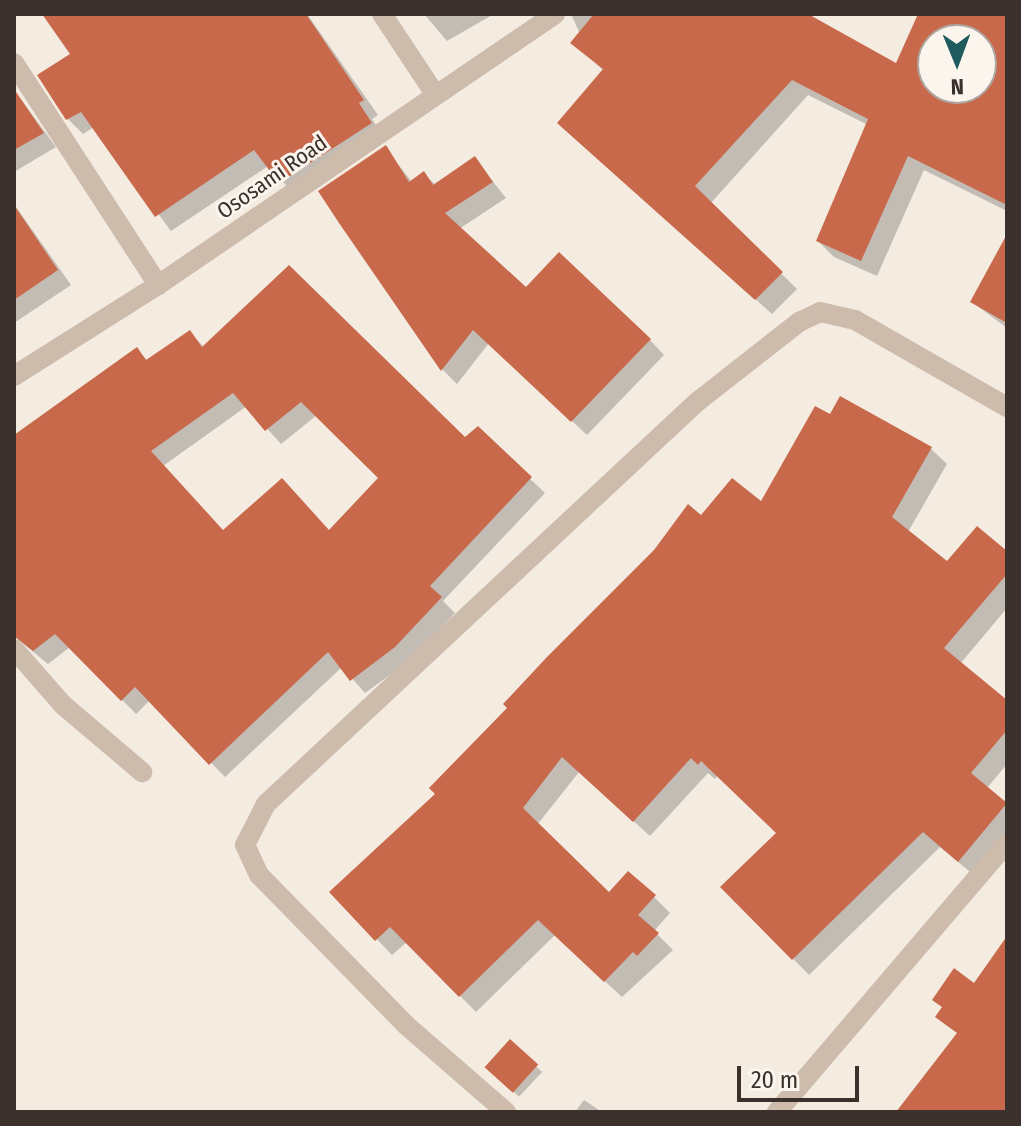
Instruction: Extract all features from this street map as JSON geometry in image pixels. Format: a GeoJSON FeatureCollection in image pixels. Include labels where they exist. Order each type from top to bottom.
{"type":"FeatureCollection","features":[{"type":"Feature","properties":{"kind":"street"},"geometry":{"type":"LineString","coordinates":[[382,14],[435,94]]}},
{"type":"Feature","properties":{"kind":"street","name":"Ososami Road"},"geometry":{"type":"LineString","coordinates":[[14,376],[158,285],[555,14]]}},
{"type":"Feature","properties":{"kind":"street"},"geometry":{"type":"LineString","coordinates":[[14,63],[158,285]]}},
{"type":"Feature","properties":{"kind":"street"},"geometry":{"type":"LineString","coordinates":[[506,1112],[406,1025],[259,875],[245,845],[266,804],[697,402],[799,322],[820,312],[855,320],[1007,407]]}},
{"type":"Feature","properties":{"kind":"street"},"geometry":{"type":"LineString","coordinates":[[14,649],[63,705],[142,772]]}},
{"type":"Feature","properties":{"kind":"street"},"geometry":{"type":"LineString","coordinates":[[777,1112],[1007,843]]}},
{"type":"Feature","properties":{"kind":"building"},"geometry":{"type":"Polygon","coordinates":[[[42,14],[306,14],[364,100],[359,103],[372,123],[279,183],[254,150],[155,217],[81,112],[66,120],[37,75],[70,54],[42,14]]]}},
{"type":"Feature","properties":{"kind":"building"},"geometry":{"type":"Polygon","coordinates":[[[594,14],[808,14],[896,63],[918,14],[1007,14],[1007,205],[908,156],[861,261],[816,241],[868,119],[792,80],[695,186],[783,272],[755,300],[557,123],[603,69],[570,43],[594,14]]]}},
{"type":"Feature","properties":{"kind":"building"},"geometry":{"type":"Polygon","coordinates":[[[14,89],[44,133],[14,150],[14,89]]]}},
{"type":"Feature","properties":{"kind":"building"},"geometry":{"type":"Polygon","coordinates":[[[386,145],[409,182],[424,171],[433,185],[475,156],[493,182],[445,213],[526,287],[559,252],[651,339],[571,422],[473,330],[441,371],[339,223],[318,191],[386,145]]]}},
{"type":"Feature","properties":{"kind":"building"},"geometry":{"type":"Polygon","coordinates":[[[14,205],[58,270],[14,300],[14,205]]]}},
{"type":"Feature","properties":{"kind":"building"},"geometry":{"type":"Polygon","coordinates":[[[1007,234],[1007,323],[970,302],[1007,234]]]}},
{"type":"Feature","properties":{"kind":"building"},"geometry":{"type":"Polygon","coordinates":[[[289,265],[465,437],[478,426],[532,477],[430,586],[442,597],[395,647],[350,681],[328,652],[209,765],[135,687],[121,701],[55,634],[33,651],[14,636],[14,435],[137,347],[146,360],[190,330],[202,347],[289,265]],[[233,393],[151,451],[223,530],[282,478],[329,530],[378,478],[301,402],[265,431],[233,393]]]}},
{"type":"Feature","properties":{"kind":"building"},"geometry":{"type":"Polygon","coordinates":[[[840,396],[932,447],[892,517],[947,561],[977,526],[1007,551],[1007,574],[944,648],[1007,700],[1007,730],[971,773],[1007,803],[958,862],[923,832],[792,960],[720,887],[776,833],[701,761],[698,765],[691,758],[633,822],[562,757],[523,808],[609,892],[628,871],[656,895],[638,915],[659,933],[637,956],[633,952],[604,982],[538,920],[459,997],[390,927],[375,941],[329,892],[435,794],[429,788],[507,708],[503,704],[547,657],[654,550],[688,504],[701,515],[732,478],[761,501],[815,406],[830,414],[840,396]]]}},
{"type":"Feature","properties":{"kind":"building"},"geometry":{"type":"Polygon","coordinates":[[[1007,936],[1007,1112],[896,1112],[957,1033],[935,1017],[942,1007],[932,1000],[954,968],[974,983],[1007,936]]]}},
{"type":"Feature","properties":{"kind":"building"},"geometry":{"type":"Polygon","coordinates":[[[510,1039],[538,1064],[513,1093],[485,1067],[510,1039]]]}}]}
